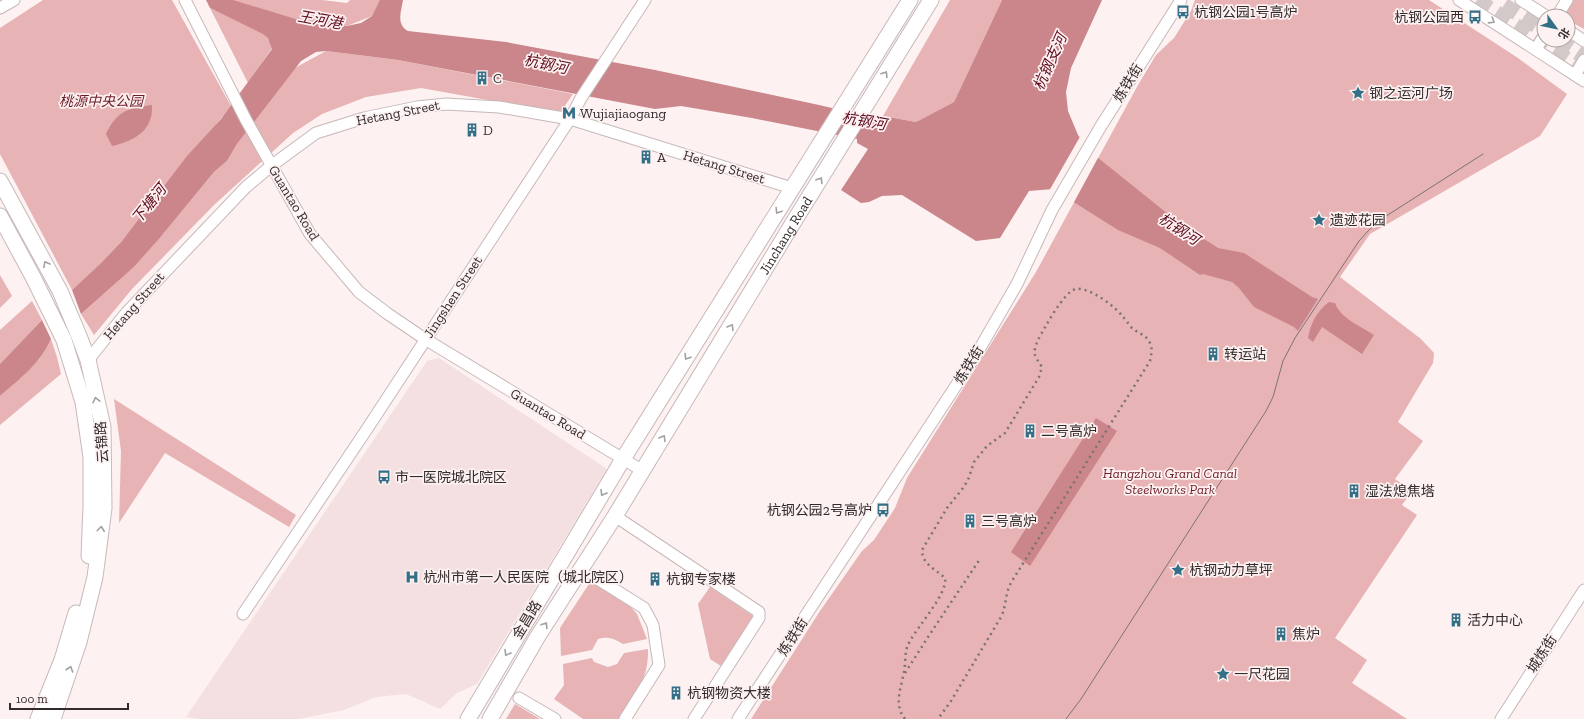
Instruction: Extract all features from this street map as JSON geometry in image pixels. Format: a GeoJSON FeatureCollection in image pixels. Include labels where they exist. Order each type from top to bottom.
{"type":"FeatureCollection","features":[{"type":"Feature","properties":{"kind":"main road","name":"Jinchang Road"},"geometry":{"type":"LineString","coordinates":[[623,459],[910,0]]}},
{"type":"Feature","properties":{"kind":"main road","name":"Jinchang Road"},"geometry":{"type":"LineString","coordinates":[[643,471],[796,218],[931,0]]}},
{"type":"Feature","properties":{"kind":"main road","name":"云锦路"},"geometry":{"type":"LineString","coordinates":[[0,181],[60,291],[88,360],[103,427],[104,508],[95,576],[79,642],[53,719]]}},
{"type":"Feature","properties":{"kind":"main road","name":"云锦路"},"geometry":{"type":"LineString","coordinates":[[0,216],[64,340],[83,402],[91,456],[92,506],[88,563],[73,626],[62,660],[38,719]]}},
{"type":"Feature","properties":{"kind":"main road","name":"金昌路"},"geometry":{"type":"LineString","coordinates":[[468,719],[623,459]]}},
{"type":"Feature","properties":{"kind":"main road","name":"金昌路"},"geometry":{"type":"LineString","coordinates":[[490,719],[538,636],[643,471]]}},
{"type":"Feature","properties":{"kind":"street"},"geometry":{"type":"LineString","coordinates":[[0,8],[14,0]]}},
{"type":"Feature","properties":{"kind":"street","name":"Guantao Road"},"geometry":{"type":"LineString","coordinates":[[185,0],[232,95],[310,234],[359,292],[425,339],[643,471]]}},
{"type":"Feature","properties":{"kind":"street","name":"Jingshen Street"},"geometry":{"type":"LineString","coordinates":[[243,614],[367,429],[570,119],[581,98],[645,0]]}},
{"type":"Feature","properties":{"kind":"street","name":"炼铁街"},"geometry":{"type":"LineString","coordinates":[[738,719],[976,355],[1017,284],[1052,210],[1101,126],[1181,0]]}},
{"type":"Feature","properties":{"kind":"street"},"geometry":{"type":"LineString","coordinates":[[1459,0],[1580,78],[1584,60]]}},
{"type":"Feature","properties":{"kind":"street"},"geometry":{"type":"LineString","coordinates":[[1521,0],[1536,10]]}},
{"type":"Feature","properties":{"kind":"street","name":"Hetang Street"},"geometry":{"type":"LineString","coordinates":[[88,360],[127,312],[246,187],[271,166],[316,134],[364,118],[417,107],[446,104],[498,107],[570,119],[792,188]]}},
{"type":"Feature","properties":{"kind":"street"},"geometry":{"type":"LineString","coordinates":[[615,516],[759,612],[759,618],[694,719]]}},
{"type":"Feature","properties":{"kind":"street"},"geometry":{"type":"LineString","coordinates":[[593,576],[644,608],[653,625],[659,666],[625,719]]}},
{"type":"Feature","properties":{"kind":"street","name":"城炼街"},"geometry":{"type":"LineString","coordinates":[[1501,719],[1584,590]]}},
{"type":"Feature","properties":{"kind":"street"},"geometry":{"type":"LineString","coordinates":[[519,698],[555,719]]}},
{"type":"Feature","properties":{"kind":"shaded area","name":"杭州市第一人民医院（城北院区）"},"geometry":{"type":"Polygon","coordinates":[[[439,358],[607,469],[477,684],[457,693],[440,709],[406,694],[376,697],[344,710],[299,719],[199,719],[186,717],[427,361],[439,358]]]}},
{"type":"Feature","properties":{"kind":"green space","name":"桃源中央公园"},"geometry":{"type":"Polygon","coordinates":[[[43,0],[172,0],[231,106],[122,241],[72,290],[0,154],[0,28],[43,0]]]}},
{"type":"Feature","properties":{"kind":"green space"},"geometry":{"type":"Polygon","coordinates":[[[231,0],[322,0],[347,3],[350,0],[381,0],[372,16],[347,26],[296,19],[231,0]]]}},
{"type":"Feature","properties":{"kind":"green space"},"geometry":{"type":"Polygon","coordinates":[[[950,0],[1002,0],[954,102],[916,122],[883,116],[950,0]]]}},
{"type":"Feature","properties":{"kind":"green space","name":"Hangzhou Grand Canal Steelworks Park"},"geometry":{"type":"Polygon","coordinates":[[[1195,0],[1429,0],[1518,58],[1567,94],[1540,136],[1370,234],[1340,277],[1421,339],[1434,353],[1433,363],[1398,422],[1423,441],[1395,479],[1408,488],[1409,495],[1402,505],[1417,515],[1335,638],[1367,660],[1352,683],[1407,719],[751,719],[820,611],[862,551],[874,540],[895,508],[907,478],[1036,272],[1138,85],[1156,55],[1174,38],[1191,11],[1195,0]]]}},
{"type":"Feature","properties":{"kind":"green space"},"geometry":{"type":"Polygon","coordinates":[[[1573,0],[1584,0],[1584,29],[1576,24],[1576,8],[1568,8],[1573,0]]]}},
{"type":"Feature","properties":{"kind":"green space"},"geometry":{"type":"Polygon","coordinates":[[[210,8],[263,33],[270,42],[272,48],[248,83],[210,8]]]}},
{"type":"Feature","properties":{"kind":"green space"},"geometry":{"type":"Polygon","coordinates":[[[326,51],[398,60],[573,94],[560,113],[421,88],[366,97],[322,114],[293,133],[214,205],[132,289],[94,335],[81,314],[134,267],[214,172],[227,161],[237,144],[293,69],[326,51]]]}},
{"type":"Feature","properties":{"kind":"green space"},"geometry":{"type":"Polygon","coordinates":[[[0,275],[12,296],[0,308],[0,275]]]}},
{"type":"Feature","properties":{"kind":"green space"},"geometry":{"type":"Polygon","coordinates":[[[32,301],[42,320],[0,364],[0,330],[32,301]]]}},
{"type":"Feature","properties":{"kind":"green space"},"geometry":{"type":"Polygon","coordinates":[[[51,339],[61,374],[0,425],[0,396],[35,364],[51,339]]]}},
{"type":"Feature","properties":{"kind":"green space"},"geometry":{"type":"Polygon","coordinates":[[[114,399],[296,515],[289,527],[165,453],[119,523],[121,451],[114,399]]]}},
{"type":"Feature","properties":{"kind":"green space"},"geometry":{"type":"Polygon","coordinates":[[[591,581],[630,606],[637,614],[647,639],[623,644],[611,638],[602,638],[598,639],[592,650],[561,656],[560,628],[591,581]]]}},
{"type":"Feature","properties":{"kind":"green space"},"geometry":{"type":"Polygon","coordinates":[[[710,587],[753,616],[721,666],[710,659],[698,604],[710,587]]]}},
{"type":"Feature","properties":{"kind":"green space"},"geometry":{"type":"Polygon","coordinates":[[[648,649],[648,660],[644,678],[620,719],[583,719],[554,699],[564,685],[563,664],[592,658],[594,662],[608,667],[617,664],[624,653],[648,649]]]}},
{"type":"Feature","properties":{"kind":"green space"},"geometry":{"type":"Polygon","coordinates":[[[515,704],[540,719],[506,719],[515,704]]]}},
{"type":"Feature","properties":{"kind":"water"},"geometry":{"type":"Polygon","coordinates":[[[206,0],[233,0],[296,19],[347,26],[361,23],[372,16],[380,0],[403,0],[400,17],[402,25],[408,31],[506,42],[655,70],[871,117],[883,116],[916,122],[954,102],[1002,0],[1102,0],[1071,68],[1066,92],[1068,111],[1078,135],[1092,153],[1178,222],[1218,248],[1244,253],[1312,297],[1318,299],[1298,331],[1294,327],[1254,307],[1239,288],[1232,282],[1203,274],[1200,275],[1160,248],[1118,230],[1053,189],[1029,191],[1000,238],[976,241],[902,195],[882,196],[869,202],[861,203],[841,190],[868,149],[857,143],[857,139],[752,118],[681,106],[655,109],[398,60],[326,51],[316,52],[301,61],[237,144],[227,161],[214,172],[134,267],[81,314],[72,290],[122,241],[187,156],[221,119],[272,49],[268,38],[263,34],[210,8],[206,0]]]}},
{"type":"Feature","properties":{"kind":"water"},"geometry":{"type":"Polygon","coordinates":[[[152,105],[152,113],[148,126],[129,141],[112,146],[106,134],[114,120],[130,109],[152,105]]]}},
{"type":"Feature","properties":{"kind":"water"},"geometry":{"type":"Polygon","coordinates":[[[1329,302],[1335,303],[1346,318],[1374,335],[1362,354],[1322,327],[1313,342],[1308,338],[1315,317],[1329,302]]]}},
{"type":"Feature","properties":{"kind":"water"},"geometry":{"type":"Polygon","coordinates":[[[42,320],[51,339],[35,364],[0,396],[0,364],[42,320]]]}},
{"type":"Feature","properties":{"kind":"water"},"geometry":{"type":"Polygon","coordinates":[[[1096,418],[1117,431],[1030,566],[1011,552],[1096,418]]]}},
{"type":"Feature","properties":{"kind":"pier"},"geometry":{"type":"Polygon","coordinates":[[[1081,135],[1093,152],[1099,156],[1073,204],[1053,191],[1049,191],[1081,135]]]}},
{"type":"Feature","properties":{"kind":"tunnel"},"geometry":{"type":"LineString","coordinates":[[1477,0],[1584,70]]}},
{"type":"Feature","properties":{"kind":"tunnel"},"geometry":{"type":"LineString","coordinates":[[1504,5],[1536,26]]}},
{"type":"Feature","properties":{"kind":"tunnel"},"geometry":{"type":"LineString","coordinates":[[1570,48],[1584,57]]}},
{"type":"Feature","properties":{"kind":"tram line"},"geometry":{"type":"LineString","coordinates":[[1066,719],[1081,699],[1266,411],[1273,397],[1283,361],[1295,338],[1359,241],[1380,220],[1483,154]]}},
{"type":"Feature","properties":{"kind":"railway"},"geometry":{"type":"LineString","coordinates":[[905,719],[899,706],[899,699],[906,649],[932,610],[945,584],[945,578],[933,569],[924,559],[922,550],[947,508],[968,480],[974,462],[987,446],[1005,433],[1039,377],[1042,367],[1036,357],[1035,349],[1038,340],[1060,303],[1071,291],[1076,289],[1088,291],[1109,303],[1132,328],[1148,340],[1152,352],[1150,361],[1009,586],[1001,617],[951,701],[938,719]]}},
{"type":"Feature","properties":{"kind":"railway"},"geometry":{"type":"LineString","coordinates":[[905,673],[980,559]]}},
{"type":"Feature","properties":{"kind":"place","name":"杭钢公园1号高炉"},"geometry":{"type":"Point","coordinates":[1183,12]}},
{"type":"Feature","properties":{"kind":"place","name":"杭钢公园西"},"geometry":{"type":"Point","coordinates":[1475,17]}},
{"type":"Feature","properties":{"kind":"place","name":"C"},"geometry":{"type":"Point","coordinates":[482,78]}},
{"type":"Feature","properties":{"kind":"place","name":"钢之运河广场"},"geometry":{"type":"Point","coordinates":[1358,93]}},
{"type":"Feature","properties":{"kind":"place","name":"Wujiajiaogang"},"geometry":{"type":"Point","coordinates":[569,113]}},
{"type":"Feature","properties":{"kind":"place","name":"D"},"geometry":{"type":"Point","coordinates":[472,130]}},
{"type":"Feature","properties":{"kind":"place","name":"A"},"geometry":{"type":"Point","coordinates":[646,157]}},
{"type":"Feature","properties":{"kind":"place","name":"遗迹花园"},"geometry":{"type":"Point","coordinates":[1319,220]}},
{"type":"Feature","properties":{"kind":"place","name":"转运站"},"geometry":{"type":"Point","coordinates":[1213,354]}},
{"type":"Feature","properties":{"kind":"place","name":"二号高炉"},"geometry":{"type":"Point","coordinates":[1030,431]}},
{"type":"Feature","properties":{"kind":"place","name":"市一医院城北院区"},"geometry":{"type":"Point","coordinates":[384,477]}},
{"type":"Feature","properties":{"kind":"place","name":"湿法熄焦塔"},"geometry":{"type":"Point","coordinates":[1354,491]}},
{"type":"Feature","properties":{"kind":"place","name":"杭钢公园2号高炉"},"geometry":{"type":"Point","coordinates":[883,510]}},
{"type":"Feature","properties":{"kind":"place","name":"三号高炉"},"geometry":{"type":"Point","coordinates":[970,521]}},
{"type":"Feature","properties":{"kind":"place","name":"杭钢动力草坪"},"geometry":{"type":"Point","coordinates":[1178,570]}},
{"type":"Feature","properties":{"kind":"place","name":"杭州市第一人民医院（城北院区）"},"geometry":{"type":"Point","coordinates":[412,577]}},
{"type":"Feature","properties":{"kind":"place","name":"杭钢专家楼"},"geometry":{"type":"Point","coordinates":[655,579]}},
{"type":"Feature","properties":{"kind":"place","name":"活力中心"},"geometry":{"type":"Point","coordinates":[1456,620]}},
{"type":"Feature","properties":{"kind":"place","name":"焦炉"},"geometry":{"type":"Point","coordinates":[1281,634]}},
{"type":"Feature","properties":{"kind":"place","name":"一尺花园"},"geometry":{"type":"Point","coordinates":[1223,674]}},
{"type":"Feature","properties":{"kind":"place","name":"杭钢物资大楼"},"geometry":{"type":"Point","coordinates":[676,693]}},
{"type":"Feature","properties":{"kind":"water label","name":"王河港"},"geometry":{"type":"Point","coordinates":[320,20]}},
{"type":"Feature","properties":{"kind":"water label","name":"杭钢支河"},"geometry":{"type":"Point","coordinates":[1050,62]}},
{"type":"Feature","properties":{"kind":"water label","name":"杭钢河"},"geometry":{"type":"Point","coordinates":[546,64]}},
{"type":"Feature","properties":{"kind":"water label","name":"杭钢河"},"geometry":{"type":"Point","coordinates":[864,121]}},
{"type":"Feature","properties":{"kind":"water label","name":"下塘河"},"geometry":{"type":"Point","coordinates":[149,204]}},
{"type":"Feature","properties":{"kind":"water label","name":"杭钢河"},"geometry":{"type":"Point","coordinates":[1179,229]}}]}
